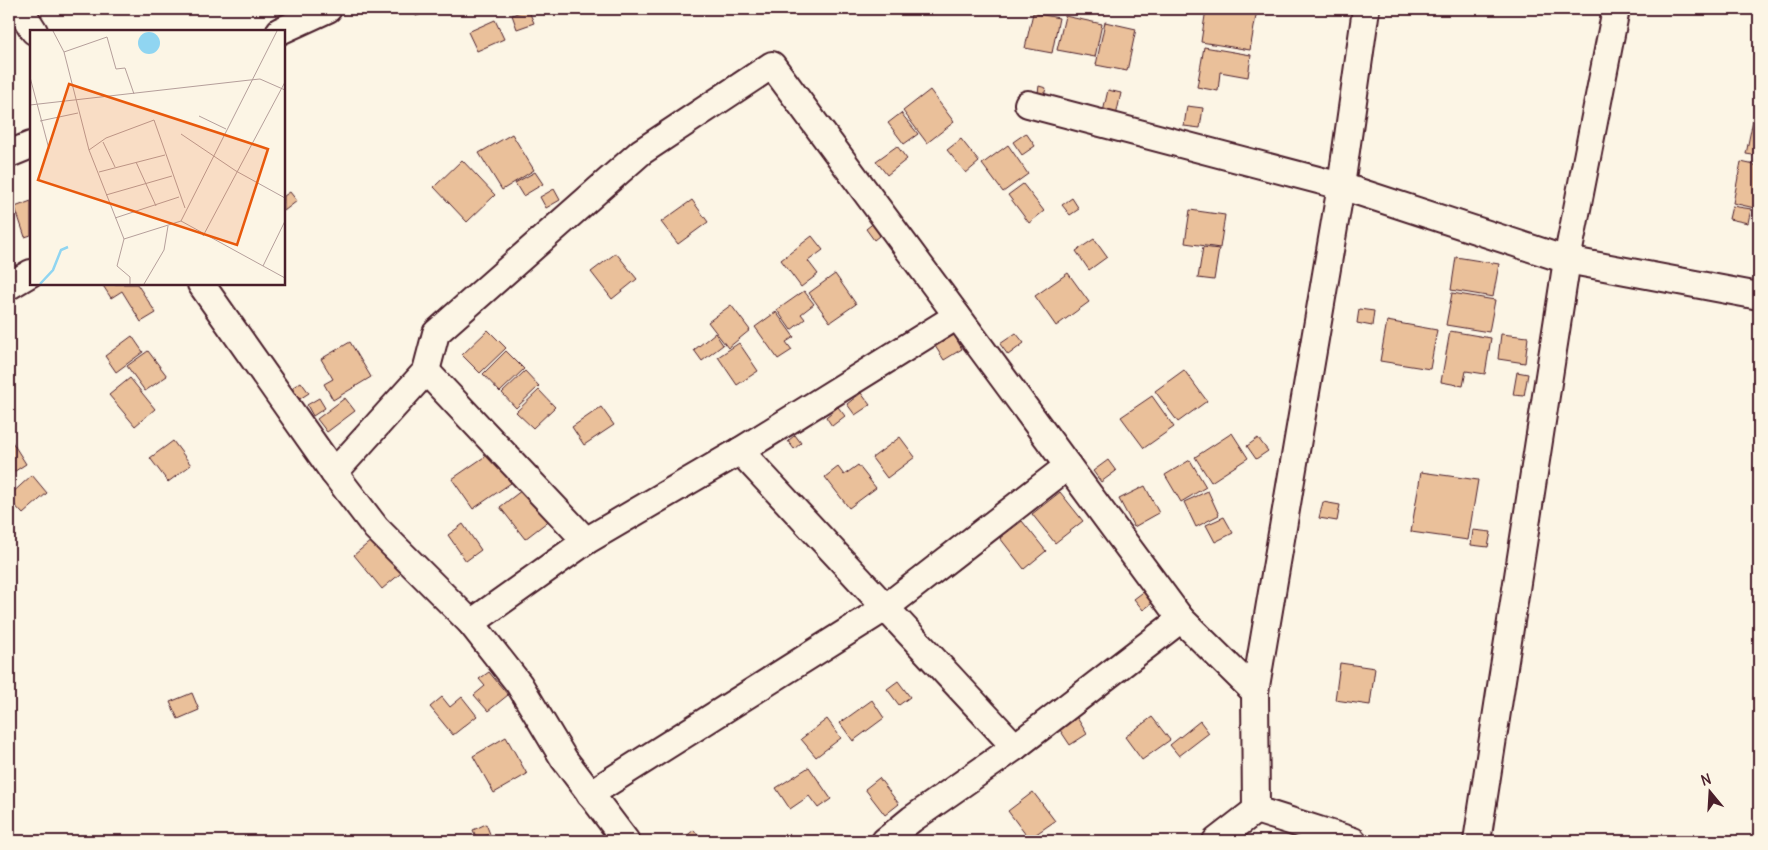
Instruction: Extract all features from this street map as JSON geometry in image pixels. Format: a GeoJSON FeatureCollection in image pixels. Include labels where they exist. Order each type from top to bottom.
{"type":"FeatureCollection","features":[{"type":"Feature","properties":{"kind":"street"},"geometry":{"type":"LineString","coordinates":[[20,9],[33,30]]}},
{"type":"Feature","properties":{"kind":"street"},"geometry":{"type":"LineString","coordinates":[[282,30],[328,9]]}},
{"type":"Feature","properties":{"kind":"street"},"geometry":{"type":"LineString","coordinates":[[1256,810],[1255,692],[1341,186],[1366,9]]}},
{"type":"Feature","properties":{"kind":"street"},"geometry":{"type":"LineString","coordinates":[[1477,841],[1567,260],[1616,9]]}},
{"type":"Feature","properties":{"kind":"street"},"geometry":{"type":"LineString","coordinates":[[334,473],[426,370],[436,333],[641,152],[772,65],[1180,619],[1255,692]]}},
{"type":"Feature","properties":{"kind":"street"},"geometry":{"type":"LineString","coordinates":[[1028,104],[1341,186],[1567,260],[1759,296]]}},
{"type":"Feature","properties":{"kind":"street"},"geometry":{"type":"LineString","coordinates":[[9,154],[30,145]]}},
{"type":"Feature","properties":{"kind":"street"},"geometry":{"type":"LineString","coordinates":[[9,286],[30,274]]}},
{"type":"Feature","properties":{"kind":"street"},"geometry":{"type":"LineString","coordinates":[[202,285],[334,473],[376,528],[471,623],[519,684],[564,759],[626,841]]}},
{"type":"Feature","properties":{"kind":"street"},"geometry":{"type":"LineString","coordinates":[[471,623],[586,542],[740,451],[957,316]]}},
{"type":"Feature","properties":{"kind":"street"},"geometry":{"type":"LineString","coordinates":[[426,370],[586,542]]}},
{"type":"Feature","properties":{"kind":"street"},"geometry":{"type":"LineString","coordinates":[[740,451],[1015,747]]}},
{"type":"Feature","properties":{"kind":"street"},"geometry":{"type":"LineString","coordinates":[[590,794],[885,608],[1068,466]]}},
{"type":"Feature","properties":{"kind":"street"},"geometry":{"type":"LineString","coordinates":[[885,841],[912,819],[1015,747],[1180,619]]}},
{"type":"Feature","properties":{"kind":"street"},"geometry":{"type":"LineString","coordinates":[[1216,841],[1256,810]]}},
{"type":"Feature","properties":{"kind":"street"},"geometry":{"type":"LineString","coordinates":[[1256,810],[1353,841]]}},
{"type":"Feature","properties":{"kind":"building"},"geometry":{"type":"Polygon","coordinates":[[[413,9],[430,9],[431,11],[416,16],[413,9]]]}},
{"type":"Feature","properties":{"kind":"building"},"geometry":{"type":"Polygon","coordinates":[[[528,9],[534,23],[517,29],[512,15],[528,9]]]}},
{"type":"Feature","properties":{"kind":"building"},"geometry":{"type":"Polygon","coordinates":[[[1206,9],[1257,10],[1250,50],[1201,42],[1206,9]]]}},
{"type":"Feature","properties":{"kind":"building"},"geometry":{"type":"Polygon","coordinates":[[[1033,13],[1059,18],[1052,53],[1025,48],[1033,13]]]}},
{"type":"Feature","properties":{"kind":"building"},"geometry":{"type":"Polygon","coordinates":[[[1065,16],[1102,24],[1095,57],[1057,50],[1065,16]]]}},
{"type":"Feature","properties":{"kind":"building"},"geometry":{"type":"Polygon","coordinates":[[[495,20],[504,39],[477,51],[468,32],[495,20]]]}},
{"type":"Feature","properties":{"kind":"building"},"geometry":{"type":"Polygon","coordinates":[[[1105,22],[1136,29],[1127,71],[1096,65],[1105,22]]]}},
{"type":"Feature","properties":{"kind":"building"},"geometry":{"type":"Polygon","coordinates":[[[1204,47],[1251,55],[1248,77],[1220,72],[1218,91],[1197,87],[1204,47]]]}},
{"type":"Feature","properties":{"kind":"building"},"geometry":{"type":"Polygon","coordinates":[[[1039,86],[1046,88],[1043,100],[1037,99],[1039,86]]]}},
{"type":"Feature","properties":{"kind":"building"},"geometry":{"type":"Polygon","coordinates":[[[930,90],[954,122],[927,143],[903,111],[930,90]]]}},
{"type":"Feature","properties":{"kind":"building"},"geometry":{"type":"Polygon","coordinates":[[[1108,90],[1121,93],[1116,116],[1103,112],[1108,90]]]}},
{"type":"Feature","properties":{"kind":"building"},"geometry":{"type":"Polygon","coordinates":[[[1187,106],[1203,108],[1200,128],[1184,126],[1187,106]]]}},
{"type":"Feature","properties":{"kind":"building"},"geometry":{"type":"Polygon","coordinates":[[[901,113],[918,134],[904,144],[888,123],[901,113]]]}},
{"type":"Feature","properties":{"kind":"building"},"geometry":{"type":"Polygon","coordinates":[[[1754,115],[1759,116],[1759,156],[1746,154],[1754,115]]]}},
{"type":"Feature","properties":{"kind":"building"},"geometry":{"type":"Polygon","coordinates":[[[1026,133],[1035,146],[1022,155],[1013,142],[1026,133]]]}},
{"type":"Feature","properties":{"kind":"building"},"geometry":{"type":"Polygon","coordinates":[[[512,134],[534,170],[502,190],[479,153],[512,134]]]}},
{"type":"Feature","properties":{"kind":"building"},"geometry":{"type":"Polygon","coordinates":[[[961,139],[979,162],[966,173],[947,150],[961,139]]]}},
{"type":"Feature","properties":{"kind":"building"},"geometry":{"type":"Polygon","coordinates":[[[1008,145],[1028,174],[1003,192],[982,164],[1008,145]]]}},
{"type":"Feature","properties":{"kind":"building"},"geometry":{"type":"Polygon","coordinates":[[[897,146],[907,159],[887,175],[876,161],[897,146]]]}},
{"type":"Feature","properties":{"kind":"building"},"geometry":{"type":"Polygon","coordinates":[[[462,160],[495,195],[467,222],[434,187],[462,160]]]}},
{"type":"Feature","properties":{"kind":"building"},"geometry":{"type":"Polygon","coordinates":[[[1741,162],[1759,166],[1759,209],[1733,203],[1741,162]]]}},
{"type":"Feature","properties":{"kind":"building"},"geometry":{"type":"Polygon","coordinates":[[[535,172],[543,184],[523,196],[515,183],[535,172]]]}},
{"type":"Feature","properties":{"kind":"building"},"geometry":{"type":"Polygon","coordinates":[[[1023,184],[1044,211],[1029,223],[1008,195],[1023,184]]]}},
{"type":"Feature","properties":{"kind":"building"},"geometry":{"type":"Polygon","coordinates":[[[554,189],[560,200],[546,208],[540,197],[554,189]]]}},
{"type":"Feature","properties":{"kind":"building"},"geometry":{"type":"Polygon","coordinates":[[[290,192],[297,201],[285,210],[285,195],[290,192]]]}},
{"type":"Feature","properties":{"kind":"building"},"geometry":{"type":"Polygon","coordinates":[[[1072,198],[1079,209],[1070,215],[1062,205],[1072,198]]]}},
{"type":"Feature","properties":{"kind":"building"},"geometry":{"type":"Polygon","coordinates":[[[692,200],[708,222],[678,244],[661,222],[692,200]]]}},
{"type":"Feature","properties":{"kind":"building"},"geometry":{"type":"Polygon","coordinates":[[[30,201],[30,235],[25,237],[15,207],[30,201]]]}},
{"type":"Feature","properties":{"kind":"building"},"geometry":{"type":"Polygon","coordinates":[[[1732,206],[1751,209],[1748,223],[1729,219],[1732,206]]]}},
{"type":"Feature","properties":{"kind":"building"},"geometry":{"type":"Polygon","coordinates":[[[1190,210],[1225,215],[1220,248],[1185,243],[1190,210]]]}},
{"type":"Feature","properties":{"kind":"building"},"geometry":{"type":"Polygon","coordinates":[[[876,221],[884,232],[874,240],[866,229],[876,221]]]}},
{"type":"Feature","properties":{"kind":"building"},"geometry":{"type":"Polygon","coordinates":[[[812,236],[823,250],[808,261],[818,274],[801,287],[781,260],[812,236]]]}},
{"type":"Feature","properties":{"kind":"building"},"geometry":{"type":"Polygon","coordinates":[[[1094,239],[1107,257],[1089,270],[1076,251],[1094,239]]]}},
{"type":"Feature","properties":{"kind":"building"},"geometry":{"type":"Polygon","coordinates":[[[1203,247],[1219,249],[1214,280],[1198,278],[1203,247]]]}},
{"type":"Feature","properties":{"kind":"building"},"geometry":{"type":"Polygon","coordinates":[[[616,253],[637,279],[612,299],[591,272],[616,253]]]}},
{"type":"Feature","properties":{"kind":"building"},"geometry":{"type":"Polygon","coordinates":[[[1456,257],[1499,264],[1493,297],[1451,290],[1456,257]]]}},
{"type":"Feature","properties":{"kind":"building"},"geometry":{"type":"Polygon","coordinates":[[[1068,273],[1089,302],[1056,326],[1035,296],[1068,273]]]}},
{"type":"Feature","properties":{"kind":"building"},"geometry":{"type":"Polygon","coordinates":[[[835,274],[856,304],[830,322],[809,293],[835,274]]]}},
{"type":"Feature","properties":{"kind":"building"},"geometry":{"type":"Polygon","coordinates":[[[103,285],[138,285],[156,313],[141,322],[122,291],[111,298],[103,285]]]}},
{"type":"Feature","properties":{"kind":"building"},"geometry":{"type":"Polygon","coordinates":[[[804,291],[814,304],[801,314],[805,319],[791,330],[777,310],[804,291]]]}},
{"type":"Feature","properties":{"kind":"building"},"geometry":{"type":"Polygon","coordinates":[[[1452,293],[1495,300],[1489,332],[1446,325],[1452,293]]]}},
{"type":"Feature","properties":{"kind":"building"},"geometry":{"type":"Polygon","coordinates":[[[731,305],[750,330],[728,348],[708,322],[731,305]]]}},
{"type":"Feature","properties":{"kind":"building"},"geometry":{"type":"Polygon","coordinates":[[[1359,309],[1374,311],[1372,326],[1357,323],[1359,309]]]}},
{"type":"Feature","properties":{"kind":"building"},"geometry":{"type":"Polygon","coordinates":[[[776,312],[794,337],[786,342],[792,350],[778,359],[755,327],[776,312]]]}},
{"type":"Feature","properties":{"kind":"building"},"geometry":{"type":"Polygon","coordinates":[[[1387,321],[1437,330],[1430,369],[1380,361],[1387,321]]]}},
{"type":"Feature","properties":{"kind":"building"},"geometry":{"type":"Polygon","coordinates":[[[488,330],[506,348],[480,373],[462,355],[488,330]]]}},
{"type":"Feature","properties":{"kind":"building"},"geometry":{"type":"Polygon","coordinates":[[[1450,331],[1491,338],[1485,374],[1466,371],[1463,386],[1441,382],[1450,331]]]}},
{"type":"Feature","properties":{"kind":"building"},"geometry":{"type":"Polygon","coordinates":[[[715,333],[723,345],[702,361],[694,350],[715,333]]]}},
{"type":"Feature","properties":{"kind":"building"},"geometry":{"type":"Polygon","coordinates":[[[1016,333],[1024,343],[1008,355],[1000,344],[1016,333]]]}},
{"type":"Feature","properties":{"kind":"building"},"geometry":{"type":"Polygon","coordinates":[[[1501,334],[1528,337],[1525,363],[1498,359],[1501,334]]]}},
{"type":"Feature","properties":{"kind":"building"},"geometry":{"type":"Polygon","coordinates":[[[954,335],[962,349],[944,360],[935,346],[954,335]]]}},
{"type":"Feature","properties":{"kind":"building"},"geometry":{"type":"Polygon","coordinates":[[[132,336],[143,352],[116,372],[105,356],[132,336]]]}},
{"type":"Feature","properties":{"kind":"building"},"geometry":{"type":"Polygon","coordinates":[[[350,342],[371,377],[333,400],[324,384],[333,379],[321,359],[350,342]]]}},
{"type":"Feature","properties":{"kind":"building"},"geometry":{"type":"Polygon","coordinates":[[[739,343],[758,371],[737,385],[718,357],[739,343]]]}},
{"type":"Feature","properties":{"kind":"building"},"geometry":{"type":"Polygon","coordinates":[[[148,351],[167,376],[145,391],[127,366],[148,351]]]}},
{"type":"Feature","properties":{"kind":"building"},"geometry":{"type":"Polygon","coordinates":[[[506,351],[524,369],[500,392],[483,374],[506,351]]]}},
{"type":"Feature","properties":{"kind":"building"},"geometry":{"type":"Polygon","coordinates":[[[1184,370],[1207,401],[1178,422],[1155,391],[1184,370]]]}},
{"type":"Feature","properties":{"kind":"building"},"geometry":{"type":"Polygon","coordinates":[[[525,371],[539,386],[516,408],[502,393],[525,371]]]}},
{"type":"Feature","properties":{"kind":"building"},"geometry":{"type":"Polygon","coordinates":[[[1517,372],[1528,374],[1524,396],[1513,395],[1517,372]]]}},
{"type":"Feature","properties":{"kind":"building"},"geometry":{"type":"Polygon","coordinates":[[[130,378],[155,409],[135,426],[109,395],[130,378]]]}},
{"type":"Feature","properties":{"kind":"building"},"geometry":{"type":"Polygon","coordinates":[[[301,382],[309,393],[298,400],[290,389],[301,382]]]}},
{"type":"Feature","properties":{"kind":"building"},"geometry":{"type":"Polygon","coordinates":[[[539,390],[555,407],[533,428],[516,412],[539,390]]]}},
{"type":"Feature","properties":{"kind":"building"},"geometry":{"type":"Polygon","coordinates":[[[861,393],[870,405],[855,415],[847,404],[861,393]]]}},
{"type":"Feature","properties":{"kind":"building"},"geometry":{"type":"Polygon","coordinates":[[[1152,396],[1174,427],[1144,448],[1121,417],[1152,396]]]}},
{"type":"Feature","properties":{"kind":"building"},"geometry":{"type":"Polygon","coordinates":[[[319,398],[325,408],[313,416],[307,405],[319,398]]]}},
{"type":"Feature","properties":{"kind":"building"},"geometry":{"type":"Polygon","coordinates":[[[345,398],[355,411],[327,432],[317,419],[345,398]]]}},
{"type":"Feature","properties":{"kind":"building"},"geometry":{"type":"Polygon","coordinates":[[[601,407],[614,425],[584,445],[572,427],[601,407]]]}},
{"type":"Feature","properties":{"kind":"building"},"geometry":{"type":"Polygon","coordinates":[[[838,407],[845,416],[832,426],[826,417],[838,407]]]}},
{"type":"Feature","properties":{"kind":"building"},"geometry":{"type":"Polygon","coordinates":[[[1232,433],[1248,458],[1211,482],[1195,457],[1232,433]]]}},
{"type":"Feature","properties":{"kind":"building"},"geometry":{"type":"Polygon","coordinates":[[[795,435],[801,443],[794,449],[788,441],[795,435]]]}},
{"type":"Feature","properties":{"kind":"building"},"geometry":{"type":"Polygon","coordinates":[[[9,437],[26,464],[9,475],[9,437]]]}},
{"type":"Feature","properties":{"kind":"building"},"geometry":{"type":"Polygon","coordinates":[[[900,437],[915,457],[887,478],[872,458],[900,437]]]}},
{"type":"Feature","properties":{"kind":"building"},"geometry":{"type":"Polygon","coordinates":[[[1258,438],[1268,451],[1256,459],[1247,446],[1258,438]]]}},
{"type":"Feature","properties":{"kind":"building"},"geometry":{"type":"Polygon","coordinates":[[[173,441],[191,465],[168,482],[150,458],[173,441]]]}},
{"type":"Feature","properties":{"kind":"building"},"geometry":{"type":"Polygon","coordinates":[[[490,453],[511,483],[473,509],[452,479],[490,453]]]}},
{"type":"Feature","properties":{"kind":"building"},"geometry":{"type":"Polygon","coordinates":[[[1108,460],[1116,471],[1101,482],[1093,471],[1108,460]]]}},
{"type":"Feature","properties":{"kind":"building"},"geometry":{"type":"Polygon","coordinates":[[[1190,460],[1206,487],[1181,502],[1165,475],[1190,460]]]}},
{"type":"Feature","properties":{"kind":"building"},"geometry":{"type":"Polygon","coordinates":[[[858,465],[876,488],[849,508],[825,477],[838,467],[844,475],[858,465]]]}},
{"type":"Feature","properties":{"kind":"building"},"geometry":{"type":"Polygon","coordinates":[[[1421,472],[1478,480],[1468,540],[1411,532],[1421,472]]]}},
{"type":"Feature","properties":{"kind":"building"},"geometry":{"type":"Polygon","coordinates":[[[32,475],[47,493],[23,514],[9,499],[9,496],[32,475]]]}},
{"type":"Feature","properties":{"kind":"building"},"geometry":{"type":"Polygon","coordinates":[[[1145,486],[1159,513],[1134,527],[1119,499],[1145,486]]]}},
{"type":"Feature","properties":{"kind":"building"},"geometry":{"type":"Polygon","coordinates":[[[526,487],[551,519],[525,539],[500,507],[526,487]]]}},
{"type":"Feature","properties":{"kind":"building"},"geometry":{"type":"Polygon","coordinates":[[[1208,491],[1219,515],[1196,527],[1184,502],[1208,491]]]}},
{"type":"Feature","properties":{"kind":"building"},"geometry":{"type":"Polygon","coordinates":[[[1060,492],[1083,521],[1055,543],[1032,514],[1060,492]]]}},
{"type":"Feature","properties":{"kind":"building"},"geometry":{"type":"Polygon","coordinates":[[[1323,502],[1340,505],[1337,521],[1319,518],[1323,502]]]}},
{"type":"Feature","properties":{"kind":"building"},"geometry":{"type":"Polygon","coordinates":[[[1224,517],[1233,533],[1215,542],[1206,525],[1224,517]]]}},
{"type":"Feature","properties":{"kind":"building"},"geometry":{"type":"Polygon","coordinates":[[[1022,521],[1046,551],[1024,569],[1000,538],[1022,521]]]}},
{"type":"Feature","properties":{"kind":"building"},"geometry":{"type":"Polygon","coordinates":[[[463,524],[481,550],[466,561],[448,535],[463,524]]]}},
{"type":"Feature","properties":{"kind":"building"},"geometry":{"type":"Polygon","coordinates":[[[1473,530],[1491,532],[1488,547],[1471,545],[1473,530]]]}},
{"type":"Feature","properties":{"kind":"building"},"geometry":{"type":"Polygon","coordinates":[[[378,535],[406,569],[382,589],[354,555],[378,535]]]}},
{"type":"Feature","properties":{"kind":"building"},"geometry":{"type":"Polygon","coordinates":[[[1146,590],[1155,601],[1143,610],[1134,599],[1146,590]]]}},
{"type":"Feature","properties":{"kind":"building"},"geometry":{"type":"Polygon","coordinates":[[[1340,663],[1375,668],[1370,705],[1335,700],[1340,663]]]}},
{"type":"Feature","properties":{"kind":"building"},"geometry":{"type":"Polygon","coordinates":[[[489,672],[508,695],[488,711],[474,695],[485,686],[479,679],[489,672]]]}},
{"type":"Feature","properties":{"kind":"building"},"geometry":{"type":"Polygon","coordinates":[[[898,681],[910,697],[899,705],[887,689],[898,681]]]}},
{"type":"Feature","properties":{"kind":"building"},"geometry":{"type":"Polygon","coordinates":[[[192,693],[199,710],[178,719],[170,702],[192,693]]]}},
{"type":"Feature","properties":{"kind":"building"},"geometry":{"type":"Polygon","coordinates":[[[442,697],[450,707],[462,697],[477,716],[453,735],[430,707],[442,697]]]}},
{"type":"Feature","properties":{"kind":"building"},"geometry":{"type":"Polygon","coordinates":[[[872,700],[884,718],[853,741],[840,723],[872,700]]]}},
{"type":"Feature","properties":{"kind":"building"},"geometry":{"type":"Polygon","coordinates":[[[1076,716],[1087,734],[1070,745],[1058,727],[1076,716]]]}},
{"type":"Feature","properties":{"kind":"building"},"geometry":{"type":"Polygon","coordinates":[[[1152,717],[1170,740],[1142,760],[1125,737],[1152,717]]]}},
{"type":"Feature","properties":{"kind":"building"},"geometry":{"type":"Polygon","coordinates":[[[827,719],[841,738],[816,757],[801,739],[827,719]]]}},
{"type":"Feature","properties":{"kind":"building"},"geometry":{"type":"Polygon","coordinates":[[[1200,721],[1209,733],[1179,756],[1170,745],[1200,721]]]}},
{"type":"Feature","properties":{"kind":"building"},"geometry":{"type":"Polygon","coordinates":[[[506,737],[527,774],[494,793],[473,756],[506,737]]]}},
{"type":"Feature","properties":{"kind":"building"},"geometry":{"type":"Polygon","coordinates":[[[809,767],[831,799],[818,808],[809,796],[790,809],[776,788],[809,767]]]}},
{"type":"Feature","properties":{"kind":"building"},"geometry":{"type":"Polygon","coordinates":[[[879,778],[899,804],[885,815],[865,789],[879,778]]]}},
{"type":"Feature","properties":{"kind":"building"},"geometry":{"type":"Polygon","coordinates":[[[1033,792],[1055,821],[1029,839],[1008,811],[1033,792]]]}},
{"type":"Feature","properties":{"kind":"building"},"geometry":{"type":"Polygon","coordinates":[[[486,824],[490,834],[477,839],[473,830],[486,824]]]}},
{"type":"Feature","properties":{"kind":"building"},"geometry":{"type":"Polygon","coordinates":[[[694,830],[703,841],[680,841],[694,830]]]}},
{"type":"Feature","properties":{"kind":"building"},"geometry":{"type":"Polygon","coordinates":[[[1045,836],[1048,841],[1037,841],[1045,836]]]}}]}
